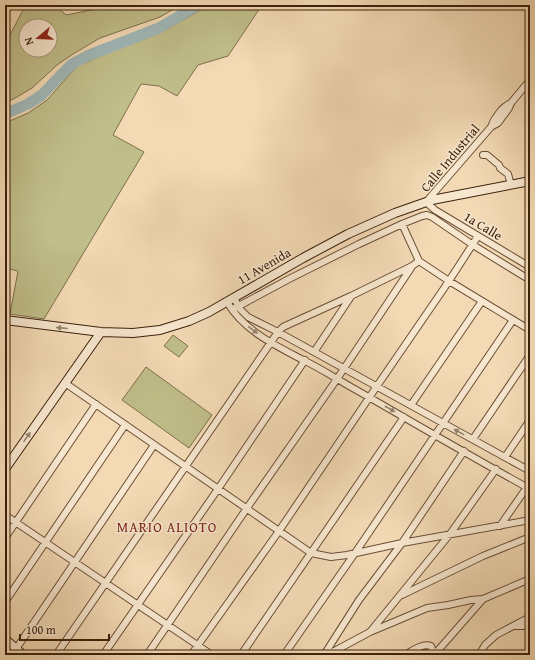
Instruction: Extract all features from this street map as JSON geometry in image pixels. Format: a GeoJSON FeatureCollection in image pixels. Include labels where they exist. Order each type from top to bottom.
{"type":"FeatureCollection","features":[{"type":"Feature","properties":{"kind":"main road","name":"11 Avenida"},"geometry":{"type":"LineString","coordinates":[[5,320],[101,332],[133,333],[160,330],[189,321],[209,312],[348,234],[395,213],[432,200],[530,182]]}},
{"type":"Feature","properties":{"kind":"main road"},"geometry":{"type":"LineString","coordinates":[[5,469],[101,332]]}},
{"type":"Feature","properties":{"kind":"main road"},"geometry":{"type":"LineString","coordinates":[[5,639],[23,655]]}},
{"type":"Feature","properties":{"kind":"street","name":"Calle Industrial"},"geometry":{"type":"LineString","coordinates":[[426,202],[491,127],[493,120],[507,105],[511,103],[530,80]]}},
{"type":"Feature","properties":{"kind":"street"},"geometry":{"type":"LineString","coordinates":[[474,147],[484,155],[487,155],[508,174],[511,185]]}},
{"type":"Feature","properties":{"kind":"street","name":"1a Calle"},"geometry":{"type":"LineString","coordinates":[[426,202],[434,210],[530,267]]}},
{"type":"Feature","properties":{"kind":"street"},"geometry":{"type":"LineString","coordinates":[[232,310],[359,244],[402,224],[427,215],[530,280]]}},
{"type":"Feature","properties":{"kind":"street"},"geometry":{"type":"LineString","coordinates":[[402,224],[419,261],[530,330]]}},
{"type":"Feature","properties":{"kind":"street"},"geometry":{"type":"LineString","coordinates":[[191,655],[279,531],[450,281],[478,236]]}},
{"type":"Feature","properties":{"kind":"street"},"geometry":{"type":"LineString","coordinates":[[56,655],[272,344],[278,332],[284,327],[351,296],[412,266],[419,261]]}},
{"type":"Feature","properties":{"kind":"street"},"geometry":{"type":"LineString","coordinates":[[147,655],[337,379],[412,266]]}},
{"type":"Feature","properties":{"kind":"street"},"geometry":{"type":"LineString","coordinates":[[314,352],[351,296]]}},
{"type":"Feature","properties":{"kind":"street"},"geometry":{"type":"LineString","coordinates":[[230,300],[239,306],[248,317],[377,386],[530,471]]}},
{"type":"Feature","properties":{"kind":"street"},"geometry":{"type":"LineString","coordinates":[[230,300],[232,310],[246,325],[272,344],[305,360],[435,436],[529,488],[500,526]]}},
{"type":"Feature","properties":{"kind":"street"},"geometry":{"type":"LineString","coordinates":[[411,405],[482,301]]}},
{"type":"Feature","properties":{"kind":"street"},"geometry":{"type":"LineString","coordinates":[[284,655],[355,554],[513,320]]}},
{"type":"Feature","properties":{"kind":"street"},"geometry":{"type":"LineString","coordinates":[[473,439],[530,355]]}},
{"type":"Feature","properties":{"kind":"street"},"geometry":{"type":"LineString","coordinates":[[103,655],[305,360]]}},
{"type":"Feature","properties":{"kind":"street"},"geometry":{"type":"LineString","coordinates":[[65,383],[311,553],[331,556],[355,554],[402,543],[530,520]]}},
{"type":"Feature","properties":{"kind":"street"},"geometry":{"type":"LineString","coordinates":[[5,538],[96,404]]}},
{"type":"Feature","properties":{"kind":"street"},"geometry":{"type":"LineString","coordinates":[[241,655],[404,417]]}},
{"type":"Feature","properties":{"kind":"street"},"geometry":{"type":"LineString","coordinates":[[505,457],[530,420]]}},
{"type":"Feature","properties":{"kind":"street"},"geometry":{"type":"LineString","coordinates":[[5,602],[125,424]]}},
{"type":"Feature","properties":{"kind":"street"},"geometry":{"type":"LineString","coordinates":[[16,649],[154,445]]}},
{"type":"Feature","properties":{"kind":"street"},"geometry":{"type":"LineString","coordinates":[[324,655],[359,600],[402,543],[464,451]]}},
{"type":"Feature","properties":{"kind":"street"},"geometry":{"type":"LineString","coordinates":[[370,632],[450,534],[496,469]]}},
{"type":"Feature","properties":{"kind":"street"},"geometry":{"type":"LineString","coordinates":[[5,515],[212,655]]}},
{"type":"Feature","properties":{"kind":"street"},"geometry":{"type":"LineString","coordinates":[[399,596],[483,556],[530,537]]}},
{"type":"Feature","properties":{"kind":"street"},"geometry":{"type":"LineString","coordinates":[[327,655],[370,632],[427,608],[483,599],[530,579]]}},
{"type":"Feature","properties":{"kind":"street"},"geometry":{"type":"LineString","coordinates":[[434,655],[483,599]]}},
{"type":"Feature","properties":{"kind":"street"},"geometry":{"type":"LineString","coordinates":[[479,655],[485,645],[496,635],[530,617]]}},
{"type":"Feature","properties":{"kind":"street"},"geometry":{"type":"LineString","coordinates":[[515,626],[530,626]]}},
{"type":"Feature","properties":{"kind":"street"},"geometry":{"type":"LineString","coordinates":[[405,655],[427,645],[431,646],[434,655]]}},
{"type":"Feature","properties":{"kind":"shaded area"},"geometry":{"type":"Polygon","coordinates":[[[55,5],[66,15],[116,5],[181,5],[160,17],[100,38],[57,65],[32,88],[5,103],[5,38],[8,39],[18,20],[18,58],[58,58],[58,18],[19,18],[24,8],[33,10],[43,9],[55,5]]]}},
{"type":"Feature","properties":{"kind":"shaded area"},"geometry":{"type":"Polygon","coordinates":[[[209,5],[262,5],[228,56],[198,65],[177,96],[159,86],[141,84],[113,135],[144,152],[44,319],[10,314],[18,271],[5,268],[5,123],[28,113],[47,100],[77,66],[167,29],[209,5]]]}},
{"type":"Feature","properties":{"kind":"shaded area"},"geometry":{"type":"Polygon","coordinates":[[[173,335],[188,346],[179,357],[164,346],[173,335]]]}},
{"type":"Feature","properties":{"kind":"shaded area"},"geometry":{"type":"Polygon","coordinates":[[[146,367],[212,415],[189,448],[122,400],[146,367]]]}},
{"type":"Feature","properties":{"kind":"waterway"},"geometry":{"type":"LineString","coordinates":[[5,114],[28,104],[42,95],[72,64],[87,56],[159,28],[198,5]]}},
{"type":"Feature","properties":{"kind":"district","name":"MARIO ALIOTO"},"geometry":{"type":"Point","coordinates":[167,527]}}]}
